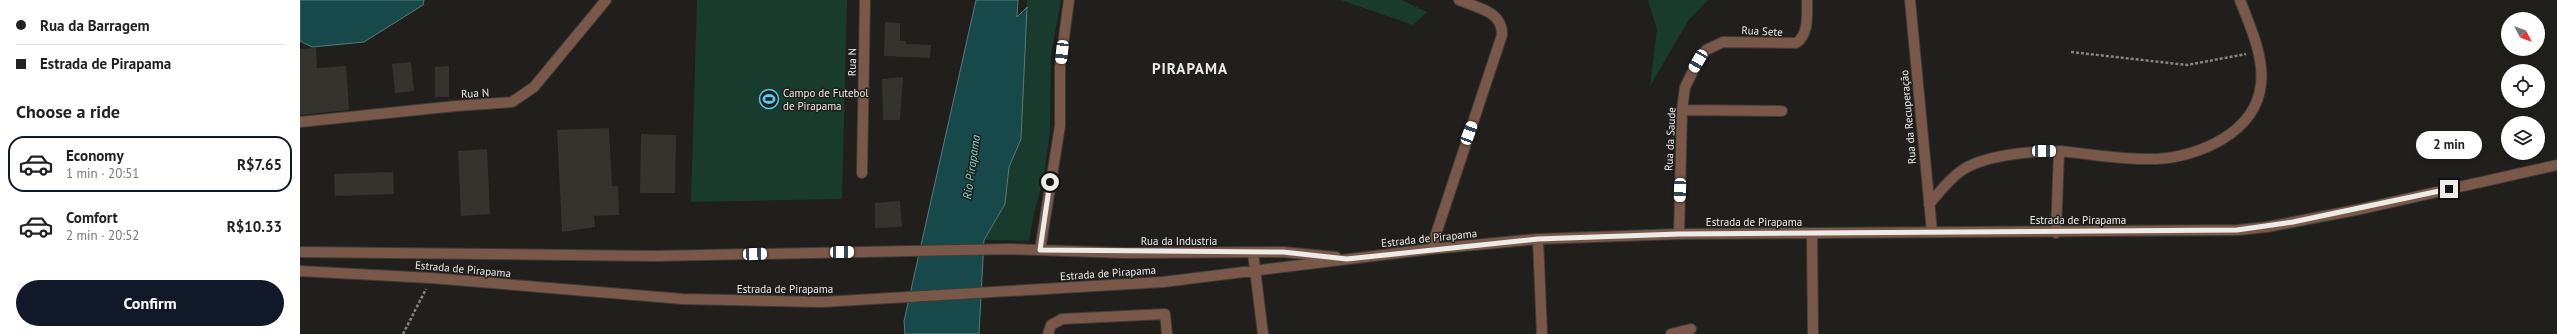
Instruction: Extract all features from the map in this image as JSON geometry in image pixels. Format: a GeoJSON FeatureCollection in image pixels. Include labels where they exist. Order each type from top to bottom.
{"type":"FeatureCollection","features":[{"type":"Feature","properties":{"kind":"street","name":"Rua N"},"geometry":{"type":"LineString","coordinates":[[300,122],[456,106],[512,102],[523,96],[534,87],[606,0]]}},
{"type":"Feature","properties":{"kind":"street","name":"Rua N"},"geometry":{"type":"LineString","coordinates":[[862,173],[865,0]]}},
{"type":"Feature","properties":{"kind":"street"},"geometry":{"type":"LineString","coordinates":[[1040,250],[1060,126],[1060,67],[1069,0]]}},
{"type":"Feature","properties":{"kind":"street"},"geometry":{"type":"LineString","coordinates":[[1431,249],[1500,46],[1502,27],[1497,18],[1491,13],[1459,0]]}},
{"type":"Feature","properties":{"kind":"street","name":"Rua Sete"},"geometry":{"type":"LineString","coordinates":[[1706,50],[1716,44],[1732,41],[1796,43],[1802,39],[1805,32],[1807,0]]}},
{"type":"Feature","properties":{"kind":"street","name":"Rua da Recuperação"},"geometry":{"type":"LineString","coordinates":[[1910,0],[1928,204],[1932,232]]}},
{"type":"Feature","properties":{"kind":"street"},"geometry":{"type":"LineString","coordinates":[[1928,204],[1952,178],[1972,165],[2028,153],[2059,151],[2157,159],[2191,152],[2220,142],[2241,124],[2257,100],[2261,85],[2258,51],[2240,0]]}},
{"type":"Feature","properties":{"kind":"street","name":"Rua da Saude"},"geometry":{"type":"LineString","coordinates":[[1679,234],[1682,110],[1685,87],[1691,73],[1706,50]]}},
{"type":"Feature","properties":{"kind":"street"},"geometry":{"type":"LineString","coordinates":[[1682,110],[1782,111]]}},
{"type":"Feature","properties":{"kind":"street"},"geometry":{"type":"LineString","coordinates":[[2056,233],[2059,151]]}},
{"type":"Feature","properties":{"kind":"street","name":"Estrada de Pirapama"},"geometry":{"type":"LineString","coordinates":[[300,271],[431,278],[683,300],[788,302],[882,298],[1163,282],[1431,249],[1538,239],[1679,234],[1932,232],[2056,233],[2267,227],[2361,209],[2557,165]]}},
{"type":"Feature","properties":{"kind":"street"},"geometry":{"type":"LineString","coordinates":[[1812,234],[1813,334]]}},
{"type":"Feature","properties":{"kind":"street"},"geometry":{"type":"LineString","coordinates":[[1538,239],[1542,334]]}},
{"type":"Feature","properties":{"kind":"street","name":"Rua da Industria"},"geometry":{"type":"LineString","coordinates":[[300,252],[656,256],[1010,249],[1298,253],[1347,259]]}},
{"type":"Feature","properties":{"kind":"street"},"geometry":{"type":"LineString","coordinates":[[1253,253],[1263,334]]}},
{"type":"Feature","properties":{"kind":"street"},"geometry":{"type":"LineString","coordinates":[[1048,334],[1051,325],[1062,319],[1165,314],[1167,334]]}},
{"type":"Feature","properties":{"kind":"street"},"geometry":{"type":"LineString","coordinates":[[1671,334],[1690,329]]}},
{"type":"Feature","properties":{"kind":"path"},"geometry":{"type":"LineString","coordinates":[[2071,52],[2187,65],[2258,51]]}},
{"type":"Feature","properties":{"kind":"path"},"geometry":{"type":"LineString","coordinates":[[403,334],[431,278]]}},
{"type":"Feature","properties":{"kind":"green space","name":"Campo de Futebol de Pirapama"},"geometry":{"type":"Polygon","coordinates":[[[697,0],[847,0],[842,199],[691,202],[697,0]]]}},
{"type":"Feature","properties":{"kind":"green space"},"geometry":{"type":"Polygon","coordinates":[[[1027,0],[1061,0],[1051,55],[1050,131],[1044,177],[1034,213],[1029,241],[984,240],[1005,204],[1009,167],[1021,139],[1023,52],[1027,0]]]}},
{"type":"Feature","properties":{"kind":"green space"},"geometry":{"type":"Polygon","coordinates":[[[1341,0],[1402,0],[1427,12],[1413,25],[1341,0]]]}},
{"type":"Feature","properties":{"kind":"green space"},"geometry":{"type":"Polygon","coordinates":[[[1648,0],[1708,0],[1688,21],[1650,86],[1657,29],[1648,0]]]}},
{"type":"Feature","properties":{"kind":"water"},"geometry":{"type":"Polygon","coordinates":[[[300,0],[424,0],[423,5],[364,42],[312,47],[300,41],[300,0]]]}},
{"type":"Feature","properties":{"kind":"water","name":"Rio Pirapama"},"geometry":{"type":"Polygon","coordinates":[[[976,0],[1018,0],[1017,17],[1027,7],[1021,139],[1009,167],[1005,204],[984,240],[979,334],[905,334],[904,321],[976,0]]]}},
{"type":"Feature","properties":{"kind":"building"},"geometry":{"type":"Polygon","coordinates":[[[885,22],[900,23],[900,41],[906,41],[906,44],[931,45],[930,58],[884,56],[885,22]]]}},
{"type":"Feature","properties":{"kind":"building"},"geometry":{"type":"Polygon","coordinates":[[[316,48],[317,68],[346,66],[349,110],[300,115],[300,49],[316,48]]]}},
{"type":"Feature","properties":{"kind":"building"},"geometry":{"type":"Polygon","coordinates":[[[411,62],[414,91],[395,93],[392,64],[411,62]]]}},
{"type":"Feature","properties":{"kind":"building"},"geometry":{"type":"Polygon","coordinates":[[[449,66],[449,97],[435,97],[435,67],[449,66]]]}},
{"type":"Feature","properties":{"kind":"building"},"geometry":{"type":"Polygon","coordinates":[[[903,77],[900,120],[883,120],[882,79],[903,77]]]}},
{"type":"Feature","properties":{"kind":"building"},"geometry":{"type":"Polygon","coordinates":[[[609,128],[612,186],[618,186],[619,215],[594,216],[595,227],[562,232],[557,130],[609,128]]]}},
{"type":"Feature","properties":{"kind":"building"},"geometry":{"type":"Polygon","coordinates":[[[641,134],[676,135],[675,193],[640,193],[641,134]]]}},
{"type":"Feature","properties":{"kind":"building"},"geometry":{"type":"Polygon","coordinates":[[[487,149],[490,214],[461,216],[458,151],[487,149]]]}},
{"type":"Feature","properties":{"kind":"building"},"geometry":{"type":"Polygon","coordinates":[[[393,172],[394,194],[335,196],[334,174],[393,172]]]}},
{"type":"Feature","properties":{"kind":"building"},"geometry":{"type":"Polygon","coordinates":[[[900,201],[902,227],[875,228],[875,203],[900,201]]]}},
{"type":"Feature","properties":{"kind":"place","name":"Campo de Futebol de Pirapama"},"geometry":{"type":"Point","coordinates":[769,99]}},
{"type":"Feature","properties":{"kind":"district","name":"PIRAPAMA"},"geometry":{"type":"Point","coordinates":[1190,68]}},
{"type":"Feature","properties":{"kind":"route"},"geometry":{"type":"LineString","coordinates":[[1050,182],[1040,250],[1126,253],[1283,252],[1313,254],[1347,259],[1538,239],[1679,234],[1932,232],[2056,233],[2237,230],[2267,227],[2361,209],[2449,189]]}}]}
